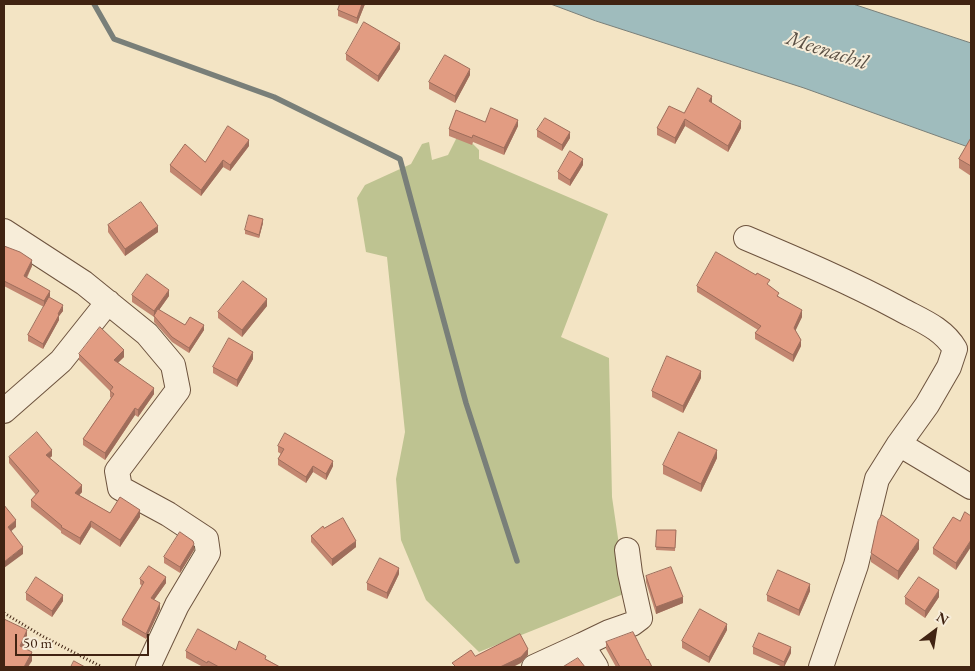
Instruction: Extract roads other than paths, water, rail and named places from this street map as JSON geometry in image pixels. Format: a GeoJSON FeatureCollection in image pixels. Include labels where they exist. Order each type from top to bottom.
{"type":"FeatureCollection","features":[{"type":"Feature","properties":{"kind":"street"},"geometry":{"type":"LineString","coordinates":[[4,231],[84,283],[108,302],[147,334],[173,365],[178,390],[117,471],[120,488],[168,514],[206,539],[208,553],[177,604],[156,664]]}},
{"type":"Feature","properties":{"kind":"street"},"geometry":{"type":"LineString","coordinates":[[746,238],[862,288],[937,328],[955,348],[949,367],[927,405],[877,479],[856,565],[822,667]]}},
{"type":"Feature","properties":{"kind":"street"},"geometry":{"type":"LineString","coordinates":[[4,411],[61,361],[108,302]]}},
{"type":"Feature","properties":{"kind":"street"},"geometry":{"type":"LineString","coordinates":[[899,444],[971,487]]}},
{"type":"Feature","properties":{"kind":"street"},"geometry":{"type":"LineString","coordinates":[[534,667],[609,632],[632,624],[640,618],[627,550]]}},
{"type":"Feature","properties":{"kind":"street"},"geometry":{"type":"LineString","coordinates":[[582,645],[596,667]]}},
{"type":"Feature","properties":{"kind":"water","name":"Meenachil"},"geometry":{"type":"Polygon","coordinates":[[[551,4],[853,4],[971,43],[971,148],[804,88],[596,21],[551,4]]]}},
{"type":"Feature","properties":{"kind":"waterway"},"geometry":{"type":"LineString","coordinates":[[94,4],[114,39],[274,97],[400,159],[466,403],[517,561]]}}]}
